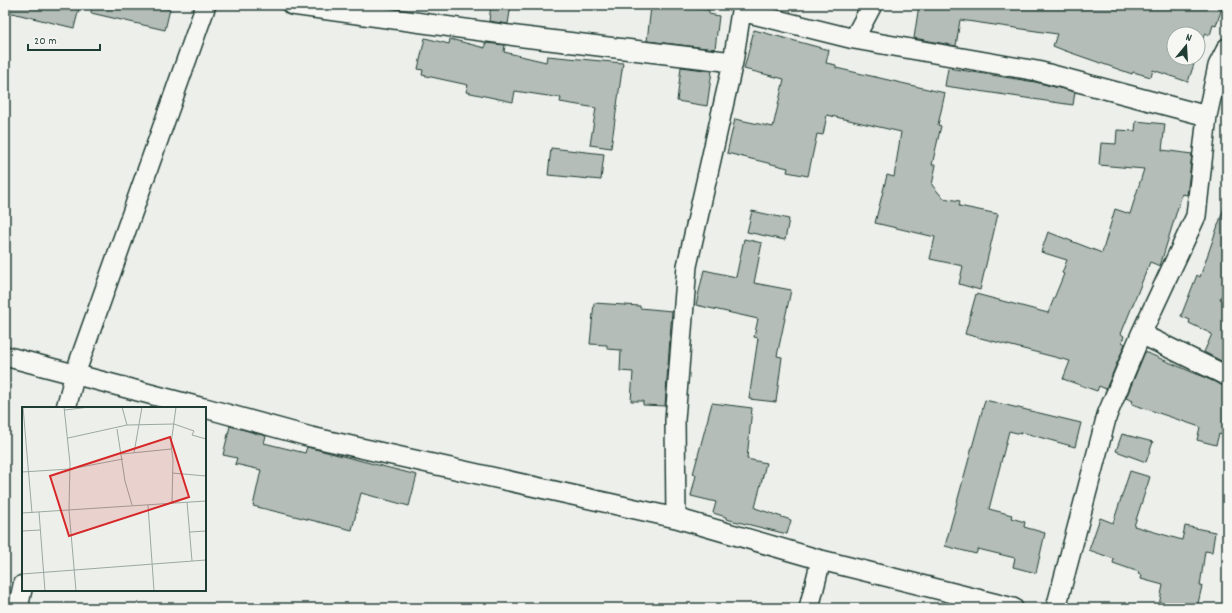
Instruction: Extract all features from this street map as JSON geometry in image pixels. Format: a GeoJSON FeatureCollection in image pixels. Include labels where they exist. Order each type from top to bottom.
{"type":"FeatureCollection","features":[{"type":"Feature","properties":{"kind":"street"},"geometry":{"type":"LineString","coordinates":[[66,407],[75,374],[206,5]]}},
{"type":"Feature","properties":{"kind":"street"},"geometry":{"type":"LineString","coordinates":[[292,5],[524,37],[733,62]]}},
{"type":"Feature","properties":{"kind":"street"},"geometry":{"type":"LineString","coordinates":[[854,39],[872,5]]}},
{"type":"Feature","properties":{"kind":"street"},"geometry":{"type":"LineString","coordinates":[[676,518],[675,420],[687,266],[733,62],[742,8],[854,39],[1037,71],[1207,116]]}},
{"type":"Feature","properties":{"kind":"street"},"geometry":{"type":"LineString","coordinates":[[1056,608],[1107,415],[1140,334],[1196,216],[1207,116],[1218,66],[1227,48]]}},
{"type":"Feature","properties":{"kind":"street"},"geometry":{"type":"LineString","coordinates":[[1140,334],[1227,376]]}},
{"type":"Feature","properties":{"kind":"street"},"geometry":{"type":"LineString","coordinates":[[5,356],[200,407]]}},
{"type":"Feature","properties":{"kind":"street"},"geometry":{"type":"LineString","coordinates":[[206,409],[311,437],[676,518],[821,560],[1013,608]]}},
{"type":"Feature","properties":{"kind":"street"},"geometry":{"type":"LineString","coordinates":[[809,608],[821,560]]}},
{"type":"Feature","properties":{"kind":"street"},"geometry":{"type":"LineString","coordinates":[[18,608],[22,590]]}},
{"type":"Feature","properties":{"kind":"building"},"geometry":{"type":"Polygon","coordinates":[[[9,5],[80,5],[74,28],[8,12],[9,5]]]}},
{"type":"Feature","properties":{"kind":"building"},"geometry":{"type":"Polygon","coordinates":[[[92,5],[152,5],[170,9],[165,30],[91,13],[92,5]]]}},
{"type":"Feature","properties":{"kind":"building"},"geometry":{"type":"Polygon","coordinates":[[[491,5],[511,5],[508,24],[489,21],[491,5]]]}},
{"type":"Feature","properties":{"kind":"building"},"geometry":{"type":"Polygon","coordinates":[[[661,5],[709,10],[709,14],[719,16],[715,49],[647,41],[651,7],[661,8],[661,5]]]}},
{"type":"Feature","properties":{"kind":"building"},"geometry":{"type":"Polygon","coordinates":[[[919,5],[1223,5],[1216,26],[1213,25],[1210,35],[1206,33],[1206,26],[1166,26],[1166,66],[1193,66],[1188,82],[1153,70],[1151,77],[1133,72],[1132,74],[1063,50],[1053,46],[1057,34],[960,20],[956,46],[914,38],[919,5]]]}},
{"type":"Feature","properties":{"kind":"building"},"geometry":{"type":"Polygon","coordinates":[[[754,30],[829,50],[826,63],[836,65],[836,68],[945,93],[938,125],[941,126],[932,165],[936,165],[932,185],[943,198],[960,201],[959,206],[998,214],[980,290],[959,284],[963,266],[930,259],[935,237],[875,223],[887,175],[894,177],[901,132],[827,115],[823,135],[817,134],[808,176],[787,172],[788,168],[727,153],[735,119],[773,127],[784,79],[744,69],[754,30]]]}},
{"type":"Feature","properties":{"kind":"building"},"geometry":{"type":"Polygon","coordinates":[[[425,38],[449,44],[450,39],[485,48],[485,43],[505,45],[504,52],[546,62],[547,56],[623,63],[611,148],[590,145],[596,108],[560,102],[561,98],[515,91],[513,102],[466,92],[468,85],[422,75],[423,70],[418,69],[425,38]]]}},
{"type":"Feature","properties":{"kind":"building"},"geometry":{"type":"Polygon","coordinates":[[[681,67],[712,71],[707,106],[677,101],[681,67]]]}},
{"type":"Feature","properties":{"kind":"building"},"geometry":{"type":"Polygon","coordinates":[[[948,68],[1035,82],[1075,92],[1073,105],[945,86],[948,68]]]}},
{"type":"Feature","properties":{"kind":"building"},"geometry":{"type":"Polygon","coordinates":[[[1136,121],[1165,124],[1162,150],[1192,154],[1187,195],[1182,194],[1160,266],[1150,262],[1121,334],[1124,336],[1122,342],[1125,344],[1106,389],[1099,386],[1097,391],[1063,379],[1070,361],[965,334],[976,294],[1048,313],[1064,274],[1062,273],[1067,260],[1041,252],[1048,232],[1102,253],[1115,209],[1130,214],[1144,169],[1099,165],[1101,143],[1116,144],[1117,130],[1135,131],[1136,121]]]}},
{"type":"Feature","properties":{"kind":"building"},"geometry":{"type":"Polygon","coordinates":[[[551,148],[604,154],[601,180],[548,175],[551,148]]]}},
{"type":"Feature","properties":{"kind":"building"},"geometry":{"type":"Polygon","coordinates":[[[1224,208],[1227,208],[1227,285],[1220,299],[1226,302],[1227,300],[1227,364],[1204,352],[1212,334],[1189,323],[1190,320],[1181,316],[1197,275],[1200,277],[1224,208]]]}},
{"type":"Feature","properties":{"kind":"building"},"geometry":{"type":"Polygon","coordinates":[[[752,211],[789,219],[785,240],[747,232],[752,211]]]}},
{"type":"Feature","properties":{"kind":"building"},"geometry":{"type":"Polygon","coordinates":[[[744,239],[762,243],[754,283],[791,290],[777,356],[782,357],[776,402],[749,399],[758,338],[754,337],[758,319],[696,305],[704,270],[736,277],[744,239]]]}},
{"type":"Feature","properties":{"kind":"building"},"geometry":{"type":"Polygon","coordinates":[[[594,303],[640,306],[640,308],[672,311],[665,406],[643,405],[643,401],[631,401],[633,372],[620,371],[621,350],[607,349],[607,345],[590,344],[594,303]]]}},
{"type":"Feature","properties":{"kind":"building"},"geometry":{"type":"Polygon","coordinates":[[[1145,352],[1227,387],[1227,437],[1219,434],[1216,445],[1197,440],[1200,427],[1132,404],[1133,401],[1126,398],[1145,352]]]}},
{"type":"Feature","properties":{"kind":"building"},"geometry":{"type":"Polygon","coordinates":[[[985,400],[1081,423],[1075,447],[1021,432],[1021,434],[1009,431],[989,509],[1012,515],[1011,518],[1025,522],[1024,527],[1045,533],[1036,573],[1013,567],[1015,558],[978,549],[976,554],[945,546],[985,400]]]}},
{"type":"Feature","properties":{"kind":"building"},"geometry":{"type":"Polygon","coordinates":[[[712,403],[752,408],[747,459],[766,463],[755,508],[791,520],[787,534],[726,519],[726,517],[713,513],[716,502],[691,496],[696,475],[693,474],[712,403]]]}},
{"type":"Feature","properties":{"kind":"building"},"geometry":{"type":"Polygon","coordinates":[[[230,426],[266,436],[264,443],[305,453],[307,447],[417,475],[409,506],[361,493],[352,530],[253,506],[261,470],[235,464],[237,458],[223,455],[230,426]]]}},
{"type":"Feature","properties":{"kind":"building"},"geometry":{"type":"Polygon","coordinates":[[[1122,434],[1153,442],[1146,462],[1116,451],[1122,434]]]}},
{"type":"Feature","properties":{"kind":"building"},"geometry":{"type":"Polygon","coordinates":[[[1130,471],[1150,477],[1134,526],[1182,540],[1185,526],[1215,532],[1212,552],[1205,551],[1200,586],[1202,586],[1197,608],[1172,608],[1159,605],[1163,585],[1141,579],[1142,575],[1138,574],[1139,572],[1113,563],[1114,559],[1089,550],[1100,518],[1113,523],[1130,471]]]}}]}
